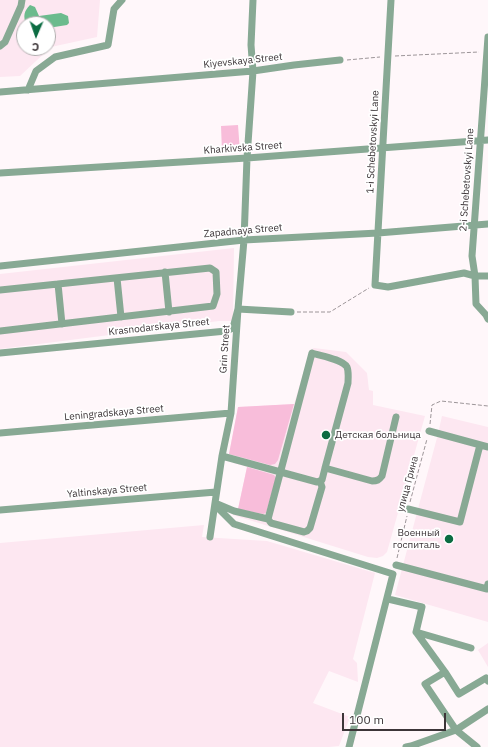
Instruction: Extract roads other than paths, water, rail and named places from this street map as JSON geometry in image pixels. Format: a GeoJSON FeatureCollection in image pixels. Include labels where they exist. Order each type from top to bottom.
{"type":"FeatureCollection","features":[{"type":"Feature","properties":{"kind":"street"},"geometry":{"type":"LineString","coordinates":[[0,46],[5,42],[21,6],[22,0]]}},
{"type":"Feature","properties":{"kind":"street"},"geometry":{"type":"LineString","coordinates":[[28,90],[36,71],[55,57],[108,45],[114,9],[122,0]]}},
{"type":"Feature","properties":{"kind":"street","name":"Grin Street"},"geometry":{"type":"LineString","coordinates":[[210,537],[222,456],[231,413],[244,240],[247,158],[253,71],[251,45],[253,0]]}},
{"type":"Feature","properties":{"kind":"street","name":"1-i Schebetovskyi Lane"},"geometry":{"type":"LineString","coordinates":[[391,0],[375,285],[388,287],[464,272],[475,276]]}},
{"type":"Feature","properties":{"kind":"street","name":"2-i Schebetovskyi Lane"},"geometry":{"type":"LineString","coordinates":[[488,37],[472,256],[475,276],[476,304],[488,319]]}},
{"type":"Feature","properties":{"kind":"street","name":"Kiyevskaya Street"},"geometry":{"type":"LineString","coordinates":[[0,92],[253,71],[340,60]]}},
{"type":"Feature","properties":{"kind":"street","name":"Kharkivska Street"},"geometry":{"type":"LineString","coordinates":[[0,173],[247,158],[488,140]]}},
{"type":"Feature","properties":{"kind":"street","name":"Zapadnaya Street"},"geometry":{"type":"LineString","coordinates":[[0,266],[244,240],[378,233],[488,224]]}},
{"type":"Feature","properties":{"kind":"street"},"geometry":{"type":"LineString","coordinates":[[0,290],[210,268],[216,272],[216,294],[213,306],[0,331]]}},
{"type":"Feature","properties":{"kind":"street"},"geometry":{"type":"LineString","coordinates":[[165,272],[169,312]]}},
{"type":"Feature","properties":{"kind":"street"},"geometry":{"type":"LineString","coordinates":[[475,276],[488,276]]}},
{"type":"Feature","properties":{"kind":"street"},"geometry":{"type":"LineString","coordinates":[[117,278],[122,317]]}},
{"type":"Feature","properties":{"kind":"street"},"geometry":{"type":"LineString","coordinates":[[58,284],[62,324]]}},
{"type":"Feature","properties":{"kind":"street"},"geometry":{"type":"LineString","coordinates":[[238,309],[291,312]]}},
{"type":"Feature","properties":{"kind":"street","name":"Krasnodarskaya Street"},"geometry":{"type":"LineString","coordinates":[[0,353],[226,330],[233,328],[238,309]]}},
{"type":"Feature","properties":{"kind":"street"},"geometry":{"type":"LineString","coordinates":[[268,519],[312,353],[339,361],[346,367],[349,374],[348,383],[322,480],[320,481]]}},
{"type":"Feature","properties":{"kind":"street","name":"Leningradskaya Street"},"geometry":{"type":"LineString","coordinates":[[0,433],[231,413]]}},
{"type":"Feature","properties":{"kind":"street"},"geometry":{"type":"LineString","coordinates":[[325,468],[372,481],[380,479],[396,417]]}},
{"type":"Feature","properties":{"kind":"street"},"geometry":{"type":"LineString","coordinates":[[429,431],[488,447]]}},
{"type":"Feature","properties":{"kind":"street"},"geometry":{"type":"LineString","coordinates":[[408,509],[460,522],[480,445]]}},
{"type":"Feature","properties":{"kind":"street"},"geometry":{"type":"LineString","coordinates":[[222,456],[317,482],[320,481]]}},
{"type":"Feature","properties":{"kind":"street"},"geometry":{"type":"LineString","coordinates":[[215,503],[234,511],[268,519],[272,523],[304,532],[310,528],[322,487],[320,481]]}},
{"type":"Feature","properties":{"kind":"street","name":"Yaltinskaya Street"},"geometry":{"type":"LineString","coordinates":[[0,510],[216,492]]}},
{"type":"Feature","properties":{"kind":"street"},"geometry":{"type":"LineString","coordinates":[[215,503],[234,524],[393,574],[388,599],[349,747]]}},
{"type":"Feature","properties":{"kind":"street"},"geometry":{"type":"LineString","coordinates":[[396,565],[487,589],[488,584]]}},
{"type":"Feature","properties":{"kind":"street"},"geometry":{"type":"LineString","coordinates":[[388,599],[422,607],[416,632],[459,694],[486,678],[488,681]]}},
{"type":"Feature","properties":{"kind":"street"},"geometry":{"type":"LineString","coordinates":[[416,632],[471,648]]}},
{"type":"Feature","properties":{"kind":"street"},"geometry":{"type":"LineString","coordinates":[[445,672],[425,684],[456,730],[477,747]]}},
{"type":"Feature","properties":{"kind":"street"},"geometry":{"type":"LineString","coordinates":[[406,747],[456,730],[488,709]]}},
{"type":"Feature","properties":{"kind":"place","name":"Детская больница"},"geometry":{"type":"Point","coordinates":[326,435]}},
{"type":"Feature","properties":{"kind":"place","name":"Военный госпиталь"},"geometry":{"type":"Point","coordinates":[449,539]}}]}
